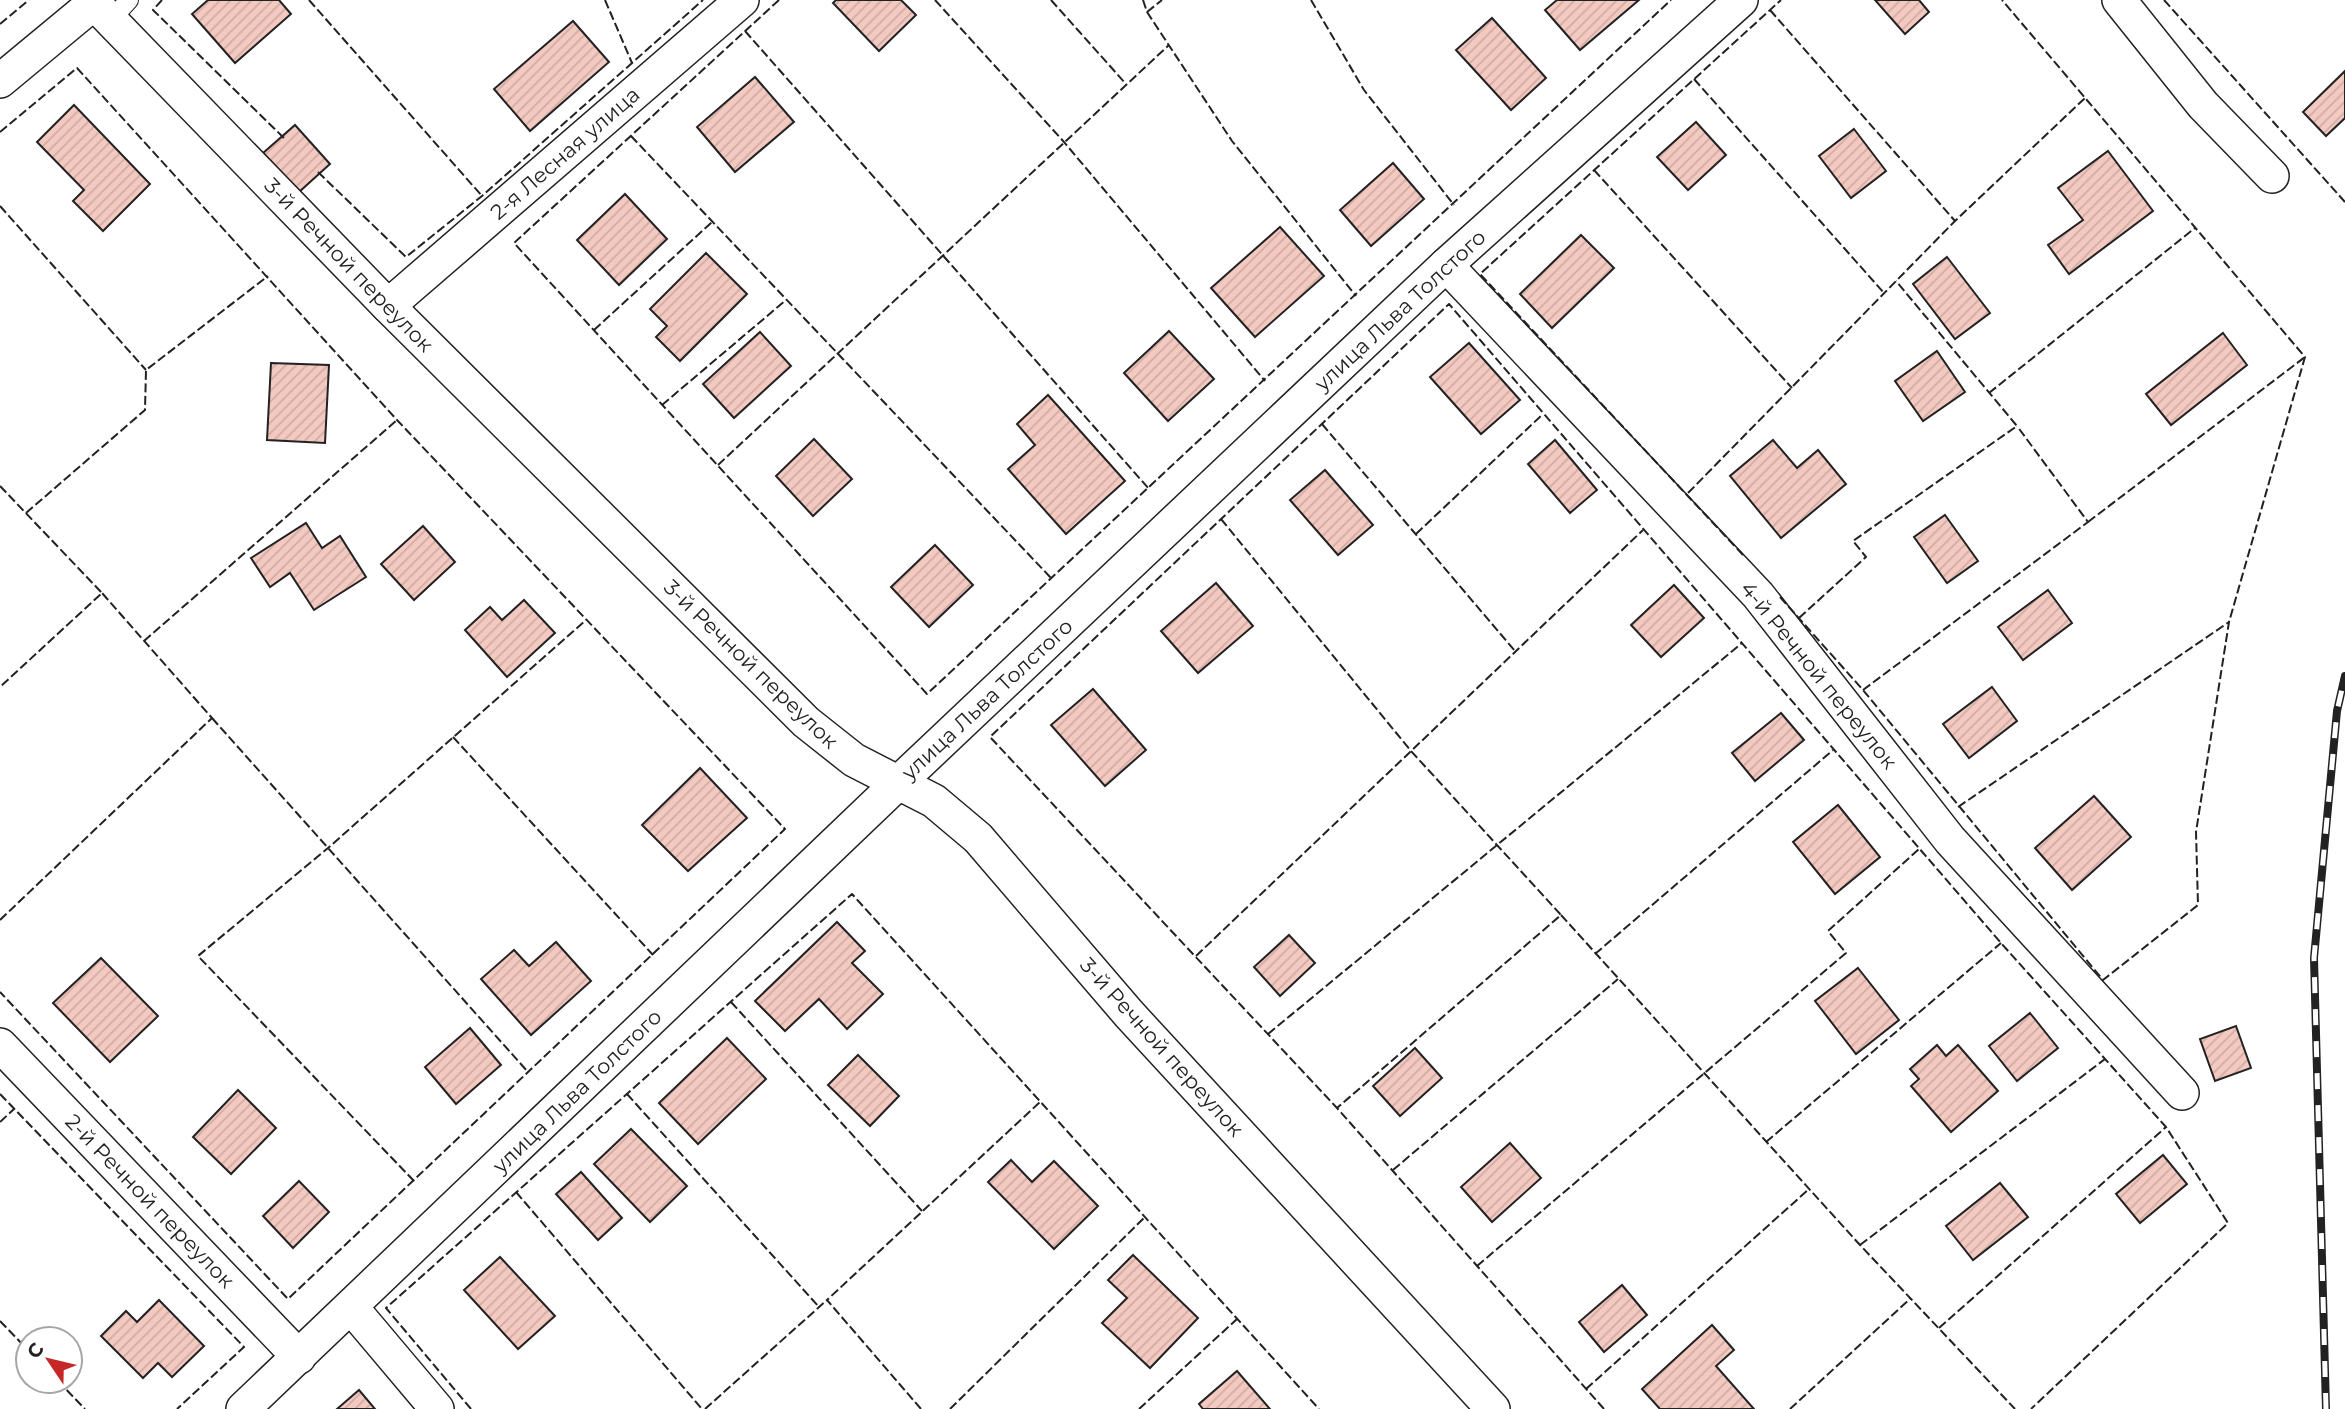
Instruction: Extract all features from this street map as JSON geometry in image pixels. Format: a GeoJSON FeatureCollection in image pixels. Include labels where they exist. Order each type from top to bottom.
{"type":"FeatureCollection","features":[{"type":"Feature","properties":{"kind":"street","name":"2-я Лесная улица"},"geometry":{"type":"LineString","coordinates":[[388,306],[742,0]]}},
{"type":"Feature","properties":{"kind":"street","name":"улица Льва Толстого"},"geometry":{"type":"LineString","coordinates":[[243,1409],[898,783],[1447,265],[1741,0]]}},
{"type":"Feature","properties":{"kind":"street"},"geometry":{"type":"LineString","coordinates":[[2119,0],[2203,105],[2272,176]]}},
{"type":"Feature","properties":{"kind":"street","name":"3-й Речной переулок"},"geometry":{"type":"LineString","coordinates":[[106,6],[388,306],[806,722],[854,760],[934,801],[978,838],[1129,1014],[1493,1409]]}},
{"type":"Feature","properties":{"kind":"street"},"geometry":{"type":"LineString","coordinates":[[0,81],[106,6]]}},
{"type":"Feature","properties":{"kind":"street","name":"4-й Речной переулок"},"geometry":{"type":"LineString","coordinates":[[1447,265],[1758,595],[1950,840],[2182,1093]]}},
{"type":"Feature","properties":{"kind":"street","name":"2-й Речной переулок"},"geometry":{"type":"LineString","coordinates":[[0,1045],[299,1357]]}},
{"type":"Feature","properties":{"kind":"street"},"geometry":{"type":"LineString","coordinates":[[351,1307],[437,1409]]}},
{"type":"Feature","properties":{"kind":"building"},"geometry":{"type":"Polygon","coordinates":[[[208,0],[279,0],[291,14],[235,63],[192,14],[208,0]]]}},
{"type":"Feature","properties":{"kind":"building"},"geometry":{"type":"Polygon","coordinates":[[[836,0],[901,0],[916,15],[879,51],[833,3],[836,0]]]}},
{"type":"Feature","properties":{"kind":"building"},"geometry":{"type":"Polygon","coordinates":[[[1557,0],[1639,0],[1580,50],[1545,10],[1557,0]]]}},
{"type":"Feature","properties":{"kind":"building"},"geometry":{"type":"Polygon","coordinates":[[[1875,0],[1919,0],[1929,12],[1905,34],[1875,0]]]}},
{"type":"Feature","properties":{"kind":"building"},"geometry":{"type":"Polygon","coordinates":[[[1492,18],[1546,78],[1511,110],[1456,50],[1492,18]]]}},
{"type":"Feature","properties":{"kind":"building"},"geometry":{"type":"Polygon","coordinates":[[[573,21],[609,62],[530,131],[494,89],[573,21]]]}},
{"type":"Feature","properties":{"kind":"building"},"geometry":{"type":"Polygon","coordinates":[[[2345,71],[2345,118],[2326,136],[2303,112],[2345,71]]]}},
{"type":"Feature","properties":{"kind":"building"},"geometry":{"type":"Polygon","coordinates":[[[755,77],[794,122],[735,172],[697,127],[755,77]]]}},
{"type":"Feature","properties":{"kind":"building"},"geometry":{"type":"Polygon","coordinates":[[[74,105],[150,184],[103,231],[73,201],[84,190],[37,142],[74,105]]]}},
{"type":"Feature","properties":{"kind":"building"},"geometry":{"type":"Polygon","coordinates":[[[1696,122],[1726,155],[1688,190],[1657,157],[1696,122]]]}},
{"type":"Feature","properties":{"kind":"building"},"geometry":{"type":"Polygon","coordinates":[[[295,125],[330,164],[299,192],[263,153],[295,125]]]}},
{"type":"Feature","properties":{"kind":"building"},"geometry":{"type":"Polygon","coordinates":[[[1854,129],[1886,171],[1851,198],[1819,156],[1854,129]]]}},
{"type":"Feature","properties":{"kind":"building"},"geometry":{"type":"Polygon","coordinates":[[[2108,151],[2153,211],[2069,274],[2048,245],[2083,220],[2058,188],[2108,151]]]}},
{"type":"Feature","properties":{"kind":"building"},"geometry":{"type":"Polygon","coordinates":[[[1393,163],[1424,199],[1371,246],[1340,210],[1393,163]]]}},
{"type":"Feature","properties":{"kind":"building"},"geometry":{"type":"Polygon","coordinates":[[[625,194],[667,239],[619,285],[577,240],[625,194]]]}},
{"type":"Feature","properties":{"kind":"building"},"geometry":{"type":"Polygon","coordinates":[[[1280,227],[1324,276],[1255,337],[1211,288],[1280,227]]]}},
{"type":"Feature","properties":{"kind":"building"},"geometry":{"type":"Polygon","coordinates":[[[1581,235],[1614,268],[1552,328],[1520,294],[1581,235]]]}},
{"type":"Feature","properties":{"kind":"building"},"geometry":{"type":"Polygon","coordinates":[[[706,253],[747,294],[680,361],[656,337],[667,326],[650,309],[706,253]]]}},
{"type":"Feature","properties":{"kind":"building"},"geometry":{"type":"Polygon","coordinates":[[[1947,257],[1990,313],[1955,339],[1913,284],[1947,257]]]}},
{"type":"Feature","properties":{"kind":"building"},"geometry":{"type":"Polygon","coordinates":[[[1169,331],[1214,379],[1168,421],[1124,373],[1169,331]]]}},
{"type":"Feature","properties":{"kind":"building"},"geometry":{"type":"Polygon","coordinates":[[[760,332],[791,366],[734,418],[703,384],[760,332]]]}},
{"type":"Feature","properties":{"kind":"building"},"geometry":{"type":"Polygon","coordinates":[[[2223,333],[2247,365],[2171,425],[2146,394],[2223,333]]]}},
{"type":"Feature","properties":{"kind":"building"},"geometry":{"type":"Polygon","coordinates":[[[1469,343],[1520,400],[1481,434],[1430,377],[1469,343]]]}},
{"type":"Feature","properties":{"kind":"building"},"geometry":{"type":"Polygon","coordinates":[[[1937,351],[1965,392],[1923,421],[1895,381],[1937,351]]]}},
{"type":"Feature","properties":{"kind":"building"},"geometry":{"type":"Polygon","coordinates":[[[271,363],[329,365],[325,443],[267,440],[271,363]]]}},
{"type":"Feature","properties":{"kind":"building"},"geometry":{"type":"Polygon","coordinates":[[[1048,395],[1125,481],[1066,534],[1008,469],[1035,445],[1017,424],[1048,395]]]}},
{"type":"Feature","properties":{"kind":"building"},"geometry":{"type":"Polygon","coordinates":[[[814,439],[852,479],[813,516],[776,476],[814,439]]]}},
{"type":"Feature","properties":{"kind":"building"},"geometry":{"type":"Polygon","coordinates":[[[1555,440],[1597,490],[1570,513],[1528,464],[1555,440]]]}},
{"type":"Feature","properties":{"kind":"building"},"geometry":{"type":"Polygon","coordinates":[[[1773,440],[1797,468],[1818,450],[1846,484],[1781,538],[1730,476],[1773,440]]]}},
{"type":"Feature","properties":{"kind":"building"},"geometry":{"type":"Polygon","coordinates":[[[1325,470],[1373,525],[1338,555],[1290,500],[1325,470]]]}},
{"type":"Feature","properties":{"kind":"building"},"geometry":{"type":"Polygon","coordinates":[[[1945,515],[1978,561],[1947,583],[1914,537],[1945,515]]]}},
{"type":"Feature","properties":{"kind":"building"},"geometry":{"type":"Polygon","coordinates":[[[306,523],[322,548],[340,536],[366,577],[314,610],[290,573],[270,587],[251,558],[306,523]]]}},
{"type":"Feature","properties":{"kind":"building"},"geometry":{"type":"Polygon","coordinates":[[[423,526],[455,562],[414,600],[381,564],[423,526]]]}},
{"type":"Feature","properties":{"kind":"building"},"geometry":{"type":"Polygon","coordinates":[[[935,545],[973,585],[929,627],[891,587],[935,545]]]}},
{"type":"Feature","properties":{"kind":"building"},"geometry":{"type":"Polygon","coordinates":[[[1216,583],[1253,626],[1198,673],[1161,631],[1216,583]]]}},
{"type":"Feature","properties":{"kind":"building"},"geometry":{"type":"Polygon","coordinates":[[[1674,585],[1704,618],[1661,657],[1631,625],[1674,585]]]}},
{"type":"Feature","properties":{"kind":"building"},"geometry":{"type":"Polygon","coordinates":[[[2048,590],[2072,623],[2023,660],[1998,627],[2048,590]]]}},
{"type":"Feature","properties":{"kind":"building"},"geometry":{"type":"Polygon","coordinates":[[[524,600],[555,633],[507,677],[465,630],[490,607],[502,620],[524,600]]]}},
{"type":"Feature","properties":{"kind":"building"},"geometry":{"type":"Polygon","coordinates":[[[1992,687],[2017,721],[1969,758],[1943,724],[1992,687]]]}},
{"type":"Feature","properties":{"kind":"building"},"geometry":{"type":"Polygon","coordinates":[[[1093,689],[1146,750],[1105,786],[1051,725],[1093,689]]]}},
{"type":"Feature","properties":{"kind":"building"},"geometry":{"type":"Polygon","coordinates":[[[1781,713],[1804,740],[1755,781],[1732,753],[1781,713]]]}},
{"type":"Feature","properties":{"kind":"building"},"geometry":{"type":"Polygon","coordinates":[[[700,768],[747,818],[688,871],[642,825],[700,768]]]}},
{"type":"Feature","properties":{"kind":"building"},"geometry":{"type":"Polygon","coordinates":[[[2094,796],[2131,837],[2072,890],[2035,848],[2094,796]]]}},
{"type":"Feature","properties":{"kind":"building"},"geometry":{"type":"Polygon","coordinates":[[[1838,805],[1880,857],[1835,894],[1793,842],[1838,805]]]}},
{"type":"Feature","properties":{"kind":"building"},"geometry":{"type":"Polygon","coordinates":[[[837,922],[865,951],[852,963],[883,994],[847,1029],[819,999],[785,1031],[755,1001],[837,922]]]}},
{"type":"Feature","properties":{"kind":"building"},"geometry":{"type":"Polygon","coordinates":[[[1289,935],[1315,963],[1280,996],[1254,967],[1289,935]]]}},
{"type":"Feature","properties":{"kind":"building"},"geometry":{"type":"Polygon","coordinates":[[[556,942],[591,981],[531,1035],[481,979],[514,950],[529,966],[556,942]]]}},
{"type":"Feature","properties":{"kind":"building"},"geometry":{"type":"Polygon","coordinates":[[[101,958],[158,1016],[110,1062],[53,1003],[101,958]]]}},
{"type":"Feature","properties":{"kind":"building"},"geometry":{"type":"Polygon","coordinates":[[[1858,968],[1899,1020],[1856,1054],[1815,1001],[1858,968]]]}},
{"type":"Feature","properties":{"kind":"building"},"geometry":{"type":"Polygon","coordinates":[[[2030,1013],[2058,1048],[2017,1081],[1989,1046],[2030,1013]]]}},
{"type":"Feature","properties":{"kind":"building"},"geometry":{"type":"Polygon","coordinates":[[[2236,1026],[2251,1068],[2215,1081],[2200,1039],[2236,1026]]]}},
{"type":"Feature","properties":{"kind":"building"},"geometry":{"type":"Polygon","coordinates":[[[470,1028],[501,1065],[456,1104],[425,1067],[470,1028]]]}},
{"type":"Feature","properties":{"kind":"building"},"geometry":{"type":"Polygon","coordinates":[[[727,1038],[766,1079],[698,1144],[659,1103],[727,1038]]]}},
{"type":"Feature","properties":{"kind":"building"},"geometry":{"type":"Polygon","coordinates":[[[1937,1045],[1946,1056],[1958,1045],[1998,1091],[1951,1132],[1911,1086],[1919,1079],[1910,1069],[1937,1045]]]}},
{"type":"Feature","properties":{"kind":"building"},"geometry":{"type":"Polygon","coordinates":[[[1415,1048],[1442,1078],[1400,1116],[1373,1086],[1415,1048]]]}},
{"type":"Feature","properties":{"kind":"building"},"geometry":{"type":"Polygon","coordinates":[[[858,1055],[899,1096],[870,1126],[828,1085],[858,1055]]]}},
{"type":"Feature","properties":{"kind":"building"},"geometry":{"type":"Polygon","coordinates":[[[238,1090],[276,1128],[231,1174],[193,1137],[238,1090]]]}},
{"type":"Feature","properties":{"kind":"building"},"geometry":{"type":"Polygon","coordinates":[[[631,1129],[687,1186],[650,1222],[594,1164],[631,1129]]]}},
{"type":"Feature","properties":{"kind":"building"},"geometry":{"type":"Polygon","coordinates":[[[1510,1143],[1541,1178],[1492,1222],[1461,1187],[1510,1143]]]}},
{"type":"Feature","properties":{"kind":"building"},"geometry":{"type":"Polygon","coordinates":[[[2163,1155],[2187,1184],[2140,1223],[2116,1194],[2163,1155]]]}},
{"type":"Feature","properties":{"kind":"building"},"geometry":{"type":"Polygon","coordinates":[[[1011,1160],[1032,1182],[1054,1161],[1098,1206],[1054,1249],[988,1182],[1011,1160]]]}},
{"type":"Feature","properties":{"kind":"building"},"geometry":{"type":"Polygon","coordinates":[[[581,1172],[622,1218],[598,1240],[556,1194],[581,1172]]]}},
{"type":"Feature","properties":{"kind":"building"},"geometry":{"type":"Polygon","coordinates":[[[299,1181],[329,1212],[293,1248],[263,1216],[299,1181]]]}},
{"type":"Feature","properties":{"kind":"building"},"geometry":{"type":"Polygon","coordinates":[[[2000,1183],[2028,1217],[1973,1260],[1946,1226],[2000,1183]]]}},
{"type":"Feature","properties":{"kind":"building"},"geometry":{"type":"Polygon","coordinates":[[[1133,1255],[1198,1318],[1150,1368],[1102,1323],[1127,1298],[1108,1280],[1133,1255]]]}},
{"type":"Feature","properties":{"kind":"building"},"geometry":{"type":"Polygon","coordinates":[[[500,1257],[555,1316],[518,1349],[464,1290],[500,1257]]]}},
{"type":"Feature","properties":{"kind":"building"},"geometry":{"type":"Polygon","coordinates":[[[1622,1285],[1647,1315],[1604,1352],[1579,1322],[1622,1285]]]}},
{"type":"Feature","properties":{"kind":"building"},"geometry":{"type":"Polygon","coordinates":[[[159,1300],[204,1346],[172,1377],[158,1363],[143,1378],[101,1336],[126,1311],[137,1322],[159,1300]]]}},
{"type":"Feature","properties":{"kind":"building"},"geometry":{"type":"Polygon","coordinates":[[[1712,1325],[1734,1350],[1716,1366],[1754,1409],[1660,1409],[1642,1389],[1712,1325]]]}},
{"type":"Feature","properties":{"kind":"building"},"geometry":{"type":"Polygon","coordinates":[[[1237,1371],[1270,1409],[1203,1409],[1199,1404],[1237,1371]]]}},
{"type":"Feature","properties":{"kind":"building"},"geometry":{"type":"Polygon","coordinates":[[[359,1390],[375,1409],[337,1409],[359,1390]]]}},
{"type":"Feature","properties":{"kind":"railway"},"geometry":{"type":"LineString","coordinates":[[2326,1409],[2314,958],[2337,711],[2345,676]]}},
{"type":"Feature","properties":{"kind":"fence"},"geometry":{"type":"LineString","coordinates":[[0,24],[29,0]]}},
{"type":"Feature","properties":{"kind":"fence"},"geometry":{"type":"LineString","coordinates":[[162,0],[153,10],[286,140]]}},
{"type":"Feature","properties":{"kind":"fence"},"geometry":{"type":"LineString","coordinates":[[309,0],[482,196]]}},
{"type":"Feature","properties":{"kind":"fence"},"geometry":{"type":"LineString","coordinates":[[605,0],[632,63]]}},
{"type":"Feature","properties":{"kind":"fence"},"geometry":{"type":"LineString","coordinates":[[318,172],[406,257],[482,196],[703,0]]}},
{"type":"Feature","properties":{"kind":"fence"},"geometry":{"type":"LineString","coordinates":[[779,0],[514,243],[927,694],[1671,0]]}},
{"type":"Feature","properties":{"kind":"fence"},"geometry":{"type":"LineString","coordinates":[[935,0],[1064,142],[1265,381]]}},
{"type":"Feature","properties":{"kind":"fence"},"geometry":{"type":"LineString","coordinates":[[1051,0],[1126,84]]}},
{"type":"Feature","properties":{"kind":"fence"},"geometry":{"type":"LineString","coordinates":[[1143,0],[1147,12],[1232,141],[1356,296]]}},
{"type":"Feature","properties":{"kind":"fence"},"geometry":{"type":"LineString","coordinates":[[1147,12],[1162,0]]}},
{"type":"Feature","properties":{"kind":"fence"},"geometry":{"type":"LineString","coordinates":[[1311,0],[1364,90],[1454,205]]}},
{"type":"Feature","properties":{"kind":"fence"},"geometry":{"type":"LineString","coordinates":[[1743,555],[1480,274],[1781,0]]}},
{"type":"Feature","properties":{"kind":"fence"},"geometry":{"type":"LineString","coordinates":[[1780,597],[1863,690],[2103,980],[2198,905],[2196,832],[2229,622],[2305,357],[2002,0]]}},
{"type":"Feature","properties":{"kind":"fence"},"geometry":{"type":"LineString","coordinates":[[2164,0],[2345,202]]}},
{"type":"Feature","properties":{"kind":"fence"},"geometry":{"type":"LineString","coordinates":[[1770,10],[1955,221],[2085,98]]}},
{"type":"Feature","properties":{"kind":"fence"},"geometry":{"type":"LineString","coordinates":[[745,31],[1149,489]]}},
{"type":"Feature","properties":{"kind":"fence"},"geometry":{"type":"LineString","coordinates":[[718,465],[1169,45]]}},
{"type":"Feature","properties":{"kind":"fence"},"geometry":{"type":"LineString","coordinates":[[0,132],[77,68],[397,420],[785,829],[288,1299],[0,992]]}},
{"type":"Feature","properties":{"kind":"fence"},"geometry":{"type":"LineString","coordinates":[[1694,79],[1884,293]]}},
{"type":"Feature","properties":{"kind":"fence"},"geometry":{"type":"LineString","coordinates":[[631,136],[1052,579]]}},
{"type":"Feature","properties":{"kind":"fence"},"geometry":{"type":"LineString","coordinates":[[1594,170],[1792,388]]}},
{"type":"Feature","properties":{"kind":"fence"},"geometry":{"type":"LineString","coordinates":[[0,206],[146,370]]}},
{"type":"Feature","properties":{"kind":"fence"},"geometry":{"type":"LineString","coordinates":[[1688,493],[1955,221]]}},
{"type":"Feature","properties":{"kind":"fence"},"geometry":{"type":"LineString","coordinates":[[594,330],[712,222]]}},
{"type":"Feature","properties":{"kind":"fence"},"geometry":{"type":"LineString","coordinates":[[1989,393],[2195,228]]}},
{"type":"Feature","properties":{"kind":"fence"},"geometry":{"type":"LineString","coordinates":[[26,513],[145,410],[146,370],[268,276]]}},
{"type":"Feature","properties":{"kind":"fence"},"geometry":{"type":"LineString","coordinates":[[1799,618],[1866,557],[1853,541],[2017,426],[1896,281]]}},
{"type":"Feature","properties":{"kind":"fence"},"geometry":{"type":"LineString","coordinates":[[662,405],[786,300]]}},
{"type":"Feature","properties":{"kind":"fence"},"geometry":{"type":"LineString","coordinates":[[1604,1409],[1337,1108],[990,737],[1449,304],[2001,943],[2166,1127],[2228,1223],[2031,1409]]}},
{"type":"Feature","properties":{"kind":"fence"},"geometry":{"type":"LineString","coordinates":[[2088,522],[2305,357]]}},
{"type":"Feature","properties":{"kind":"fence"},"geometry":{"type":"LineString","coordinates":[[1416,534],[1543,414]]}},
{"type":"Feature","properties":{"kind":"fence"},"geometry":{"type":"LineString","coordinates":[[144,641],[397,420]]}},
{"type":"Feature","properties":{"kind":"fence"},"geometry":{"type":"LineString","coordinates":[[1322,424],[1515,651]]}},
{"type":"Feature","properties":{"kind":"fence"},"geometry":{"type":"LineString","coordinates":[[1863,690],[2088,522],[2017,426]]}},
{"type":"Feature","properties":{"kind":"fence"},"geometry":{"type":"LineString","coordinates":[[0,486],[102,593],[0,687]]}},
{"type":"Feature","properties":{"kind":"fence"},"geometry":{"type":"LineString","coordinates":[[1221,519],[1411,751],[1561,915],[1337,1108]]}},
{"type":"Feature","properties":{"kind":"fence"},"geometry":{"type":"LineString","coordinates":[[1196,956],[1643,530]]}},
{"type":"Feature","properties":{"kind":"fence"},"geometry":{"type":"LineString","coordinates":[[0,920],[212,718],[102,593]]}},
{"type":"Feature","properties":{"kind":"fence"},"geometry":{"type":"LineString","coordinates":[[414,1181],[198,956],[328,848],[586,620]]}},
{"type":"Feature","properties":{"kind":"fence"},"geometry":{"type":"LineString","coordinates":[[1958,807],[2229,622]]}},
{"type":"Feature","properties":{"kind":"fence"},"geometry":{"type":"LineString","coordinates":[[1268,1034],[1742,643]]}},
{"type":"Feature","properties":{"kind":"fence"},"geometry":{"type":"LineString","coordinates":[[212,718],[528,1072]]}},
{"type":"Feature","properties":{"kind":"fence"},"geometry":{"type":"LineString","coordinates":[[453,737],[653,955]]}},
{"type":"Feature","properties":{"kind":"fence"},"geometry":{"type":"LineString","coordinates":[[1595,954],[1833,750]]}},
{"type":"Feature","properties":{"kind":"fence"},"geometry":{"type":"LineString","coordinates":[[1477,1266],[1846,953],[1828,931],[1919,849]]}},
{"type":"Feature","properties":{"kind":"fence"},"geometry":{"type":"LineString","coordinates":[[471,1409],[386,1308],[852,894],[1319,1409]]}},
{"type":"Feature","properties":{"kind":"fence"},"geometry":{"type":"LineString","coordinates":[[1561,915],[1860,1245],[2015,1409]]}},
{"type":"Feature","properties":{"kind":"fence"},"geometry":{"type":"LineString","coordinates":[[1766,1142],[2001,943]]}},
{"type":"Feature","properties":{"kind":"fence"},"geometry":{"type":"LineString","coordinates":[[1393,1170],[1618,979]]}},
{"type":"Feature","properties":{"kind":"fence"},"geometry":{"type":"LineString","coordinates":[[731,1002],[922,1211]]}},
{"type":"Feature","properties":{"kind":"fence"},"geometry":{"type":"LineString","coordinates":[[1860,1245],[2105,1059]]}},
{"type":"Feature","properties":{"kind":"fence"},"geometry":{"type":"LineString","coordinates":[[0,1094],[244,1347],[177,1409]]}},
{"type":"Feature","properties":{"kind":"fence"},"geometry":{"type":"LineString","coordinates":[[627,1094],[819,1307]]}},
{"type":"Feature","properties":{"kind":"fence"},"geometry":{"type":"LineString","coordinates":[[921,1409],[827,1300],[1040,1102]]}},
{"type":"Feature","properties":{"kind":"fence"},"geometry":{"type":"LineString","coordinates":[[0,1122],[14,1109]]}},
{"type":"Feature","properties":{"kind":"fence"},"geometry":{"type":"LineString","coordinates":[[1939,1328],[2166,1127]]}},
{"type":"Feature","properties":{"kind":"fence"},"geometry":{"type":"LineString","coordinates":[[1586,1389],[1809,1189]]}},
{"type":"Feature","properties":{"kind":"fence"},"geometry":{"type":"LineString","coordinates":[[516,1192],[702,1409]]}},
{"type":"Feature","properties":{"kind":"fence"},"geometry":{"type":"LineString","coordinates":[[950,1409],[1145,1217]]}},
{"type":"Feature","properties":{"kind":"fence"},"geometry":{"type":"LineString","coordinates":[[1790,1409],[1911,1298]]}},
{"type":"Feature","properties":{"kind":"fence"},"geometry":{"type":"LineString","coordinates":[[705,1409],[827,1300]]}},
{"type":"Feature","properties":{"kind":"fence"},"geometry":{"type":"LineString","coordinates":[[1139,1409],[1237,1319]]}},
{"type":"Feature","properties":{"kind":"fence"},"geometry":{"type":"LineString","coordinates":[[0,1321],[14,1336]]}},
{"type":"Feature","properties":{"kind":"fence"},"geometry":{"type":"LineString","coordinates":[[72,1395],[85,1409]]}}]}
